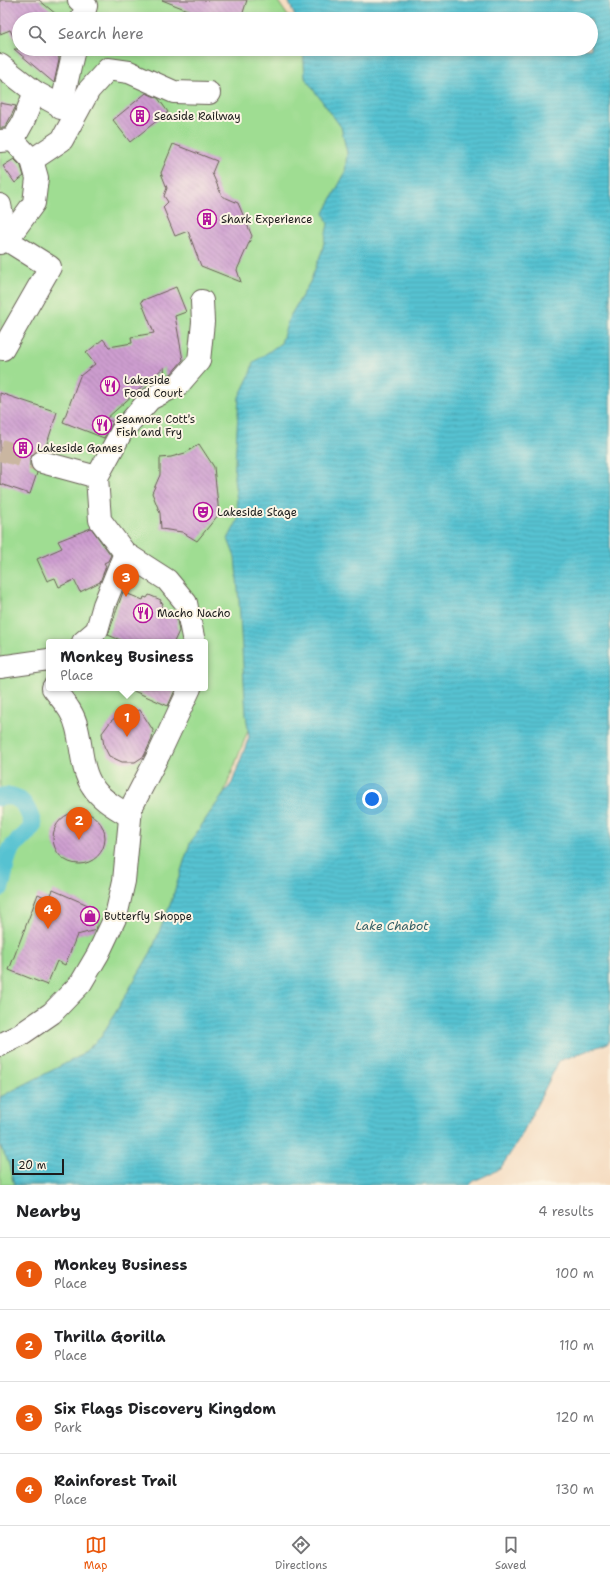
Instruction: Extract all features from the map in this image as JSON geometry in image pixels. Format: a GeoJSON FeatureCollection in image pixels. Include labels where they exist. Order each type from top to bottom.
{"type":"FeatureCollection","features":[{"type":"Feature","properties":{"kind":"street"},"geometry":{"type":"LineString","coordinates":[[79,0],[86,6],[84,12]]}},
{"type":"Feature","properties":{"kind":"street"},"geometry":{"type":"LineString","coordinates":[[0,65],[35,92],[64,109],[73,56]]}},
{"type":"Feature","properties":{"kind":"street"},"geometry":{"type":"LineString","coordinates":[[32,160],[62,140],[88,90],[108,69],[129,72],[174,92],[209,93]]}},
{"type":"Feature","properties":{"kind":"street"},"geometry":{"type":"LineString","coordinates":[[4,242],[34,203],[37,178],[32,160],[7,140],[23,122],[35,92]]}},
{"type":"Feature","properties":{"kind":"street"},"geometry":{"type":"LineString","coordinates":[[0,205],[4,242]]}},
{"type":"Feature","properties":{"kind":"street"},"geometry":{"type":"LineString","coordinates":[[1,349],[50,267],[4,242]]}},
{"type":"Feature","properties":{"kind":"street"},"geometry":{"type":"LineString","coordinates":[[193,639],[186,603],[167,580],[125,553],[100,520],[97,477],[122,431],[150,399],[179,384],[199,360],[203,322],[202,302]]}},
{"type":"Feature","properties":{"kind":"street"},"geometry":{"type":"LineString","coordinates":[[42,462],[97,477]]}},
{"type":"Feature","properties":{"kind":"street"},"geometry":{"type":"LineString","coordinates":[[86,639],[97,630],[104,606],[125,553]]}},
{"type":"Feature","properties":{"kind":"street"},"geometry":{"type":"LineString","coordinates":[[0,667],[42,662],[46,673]]}},
{"type":"Feature","properties":{"kind":"street"},"geometry":{"type":"LineString","coordinates":[[55,691],[70,710],[77,727],[79,748],[93,787],[107,801],[129,816]]}},
{"type":"Feature","properties":{"kind":"street"},"geometry":{"type":"LineString","coordinates":[[0,1045],[20,1035],[52,1013],[82,983],[98,954],[116,916],[124,880],[129,816],[131,808],[160,754],[189,691]]}},
{"type":"Feature","properties":{"kind":"green space"},"geometry":{"type":"Polygon","coordinates":[[[0,0],[277,0],[285,12],[12,12],[12,56],[316,56],[360,142],[254,715],[130,1037],[43,1185],[0,1185],[0,0]]]}},
{"type":"Feature","properties":{"kind":"water","name":"Lake Chabot"},"geometry":{"type":"Polygon","coordinates":[[[288,0],[610,0],[610,1039],[608,1043],[559,1061],[519,1140],[500,1169],[474,1181],[470,1185],[14,1185],[8,1161],[0,1146],[0,1097],[80,1056],[101,1037],[151,952],[170,905],[190,843],[232,783],[249,737],[246,715],[235,557],[228,539],[239,518],[234,478],[239,397],[250,374],[253,363],[281,343],[289,318],[310,282],[322,251],[328,224],[324,213],[345,173],[347,153],[341,127],[305,78],[303,56],[598,56],[598,12],[293,12],[288,0]]]}},
{"type":"Feature","properties":{"kind":"building"},"geometry":{"type":"Polygon","coordinates":[[[0,0],[39,0],[54,12],[12,12],[12,34],[10,30],[0,34],[0,0]]]}},
{"type":"Feature","properties":{"kind":"building"},"geometry":{"type":"Polygon","coordinates":[[[162,0],[247,0],[243,12],[192,12],[162,0]]]}},
{"type":"Feature","properties":{"kind":"building"},"geometry":{"type":"Polygon","coordinates":[[[22,56],[59,56],[54,83],[22,56]]]}},
{"type":"Feature","properties":{"kind":"building","name":"Seaside Railway"},"geometry":{"type":"Polygon","coordinates":[[[146,93],[158,98],[168,112],[130,142],[113,120],[146,93]]]}},
{"type":"Feature","properties":{"kind":"building"},"geometry":{"type":"Polygon","coordinates":[[[0,103],[16,106],[5,128],[0,128],[0,103]]]}},
{"type":"Feature","properties":{"kind":"building","name":"Shark Experience"},"geometry":{"type":"Polygon","coordinates":[[[173,144],[217,161],[212,173],[222,196],[238,203],[252,236],[237,270],[241,282],[201,266],[188,231],[175,236],[163,207],[168,202],[164,196],[167,188],[161,173],[173,144]]]}},
{"type":"Feature","properties":{"kind":"building"},"geometry":{"type":"Polygon","coordinates":[[[14,159],[21,166],[24,176],[15,183],[3,166],[14,159]]]}},
{"type":"Feature","properties":{"kind":"building","name":"Lakeside Food Court"},"geometry":{"type":"Polygon","coordinates":[[[176,287],[186,312],[175,316],[183,360],[171,374],[165,377],[164,367],[106,419],[113,422],[104,438],[63,422],[80,376],[95,364],[86,353],[103,339],[109,347],[132,343],[131,337],[154,333],[141,301],[176,287]]]}},
{"type":"Feature","properties":{"kind":"building","name":"Lakeside Games"},"geometry":{"type":"Polygon","coordinates":[[[0,393],[57,412],[45,450],[39,450],[30,458],[30,466],[37,473],[30,494],[0,484],[0,393]]]}},
{"type":"Feature","properties":{"kind":"building"},"geometry":{"type":"Polygon","coordinates":[[[199,444],[214,467],[219,514],[197,541],[182,532],[161,529],[160,513],[152,493],[160,475],[160,458],[185,453],[199,444]]]}},
{"type":"Feature","properties":{"kind":"building"},"geometry":{"type":"Polygon","coordinates":[[[91,528],[111,555],[108,561],[104,563],[106,566],[100,582],[80,592],[74,580],[59,587],[55,578],[47,581],[37,559],[62,548],[58,541],[91,528]]]}},
{"type":"Feature","properties":{"kind":"building","name":"Macho Nacho"},"geometry":{"type":"Polygon","coordinates":[[[123,592],[143,600],[144,597],[147,598],[149,595],[161,600],[160,602],[163,603],[161,608],[176,614],[179,631],[175,639],[118,639],[108,635],[123,592]]]}},
{"type":"Feature","properties":{"kind":"building"},"geometry":{"type":"Polygon","coordinates":[[[134,691],[175,691],[168,706],[134,691]]]}},
{"type":"Feature","properties":{"kind":"building"},"geometry":{"type":"Polygon","coordinates":[[[140,710],[153,730],[152,739],[144,756],[135,762],[122,762],[109,756],[104,746],[102,733],[111,721],[120,714],[140,710]]]}},
{"type":"Feature","properties":{"kind":"building"},"geometry":{"type":"Polygon","coordinates":[[[79,812],[89,814],[97,820],[103,828],[105,838],[103,848],[97,856],[89,862],[79,864],[69,862],[61,856],[55,848],[53,838],[55,828],[61,820],[69,814],[79,812]]]}},
{"type":"Feature","properties":{"kind":"building"},"geometry":{"type":"Polygon","coordinates":[[[53,890],[95,908],[97,926],[96,930],[77,935],[65,965],[57,961],[47,985],[9,970],[38,894],[49,899],[53,890]]]}},
{"type":"Feature","properties":{"kind":"waterway"},"geometry":{"type":"LineString","coordinates":[[0,797],[7,796],[18,799],[26,807],[33,825],[10,851],[0,888]]}},
{"type":"Feature","properties":{"kind":"tunnel"},"geometry":{"type":"LineString","coordinates":[[0,450],[42,462]]}},
{"type":"Feature","properties":{"kind":"place","name":"Seaside Railway"},"geometry":{"type":"Point","coordinates":[140,116]}},
{"type":"Feature","properties":{"kind":"place","name":"Shark Experience"},"geometry":{"type":"Point","coordinates":[207,219]}},
{"type":"Feature","properties":{"kind":"place","name":"Lakeside Food Court"},"geometry":{"type":"Point","coordinates":[110,386]}},
{"type":"Feature","properties":{"kind":"place","name":"Seamore Cott's Fish and Fry"},"geometry":{"type":"Point","coordinates":[102,425]}},
{"type":"Feature","properties":{"kind":"place","name":"Lakeside Games"},"geometry":{"type":"Point","coordinates":[23,448]}},
{"type":"Feature","properties":{"kind":"place","name":"Lakeside Stage"},"geometry":{"type":"Point","coordinates":[203,512]}},
{"type":"Feature","properties":{"kind":"place","name":"Six Flags Discovery Kingdom"},"geometry":{"type":"Point","coordinates":[126,597]}},
{"type":"Feature","properties":{"kind":"place","name":"Macho Nacho"},"geometry":{"type":"Point","coordinates":[143,613]}},
{"type":"Feature","properties":{"kind":"place","name":"Monkey Business"},"geometry":{"type":"Point","coordinates":[127,737]}},
{"type":"Feature","properties":{"kind":"place","name":"Thrilla Gorilla"},"geometry":{"type":"Point","coordinates":[79,840]}},
{"type":"Feature","properties":{"kind":"place","name":"Butterfly Shoppe"},"geometry":{"type":"Point","coordinates":[90,916]}},
{"type":"Feature","properties":{"kind":"place","name":"Rainforest Trail"},"geometry":{"type":"Point","coordinates":[48,929]}}]}
